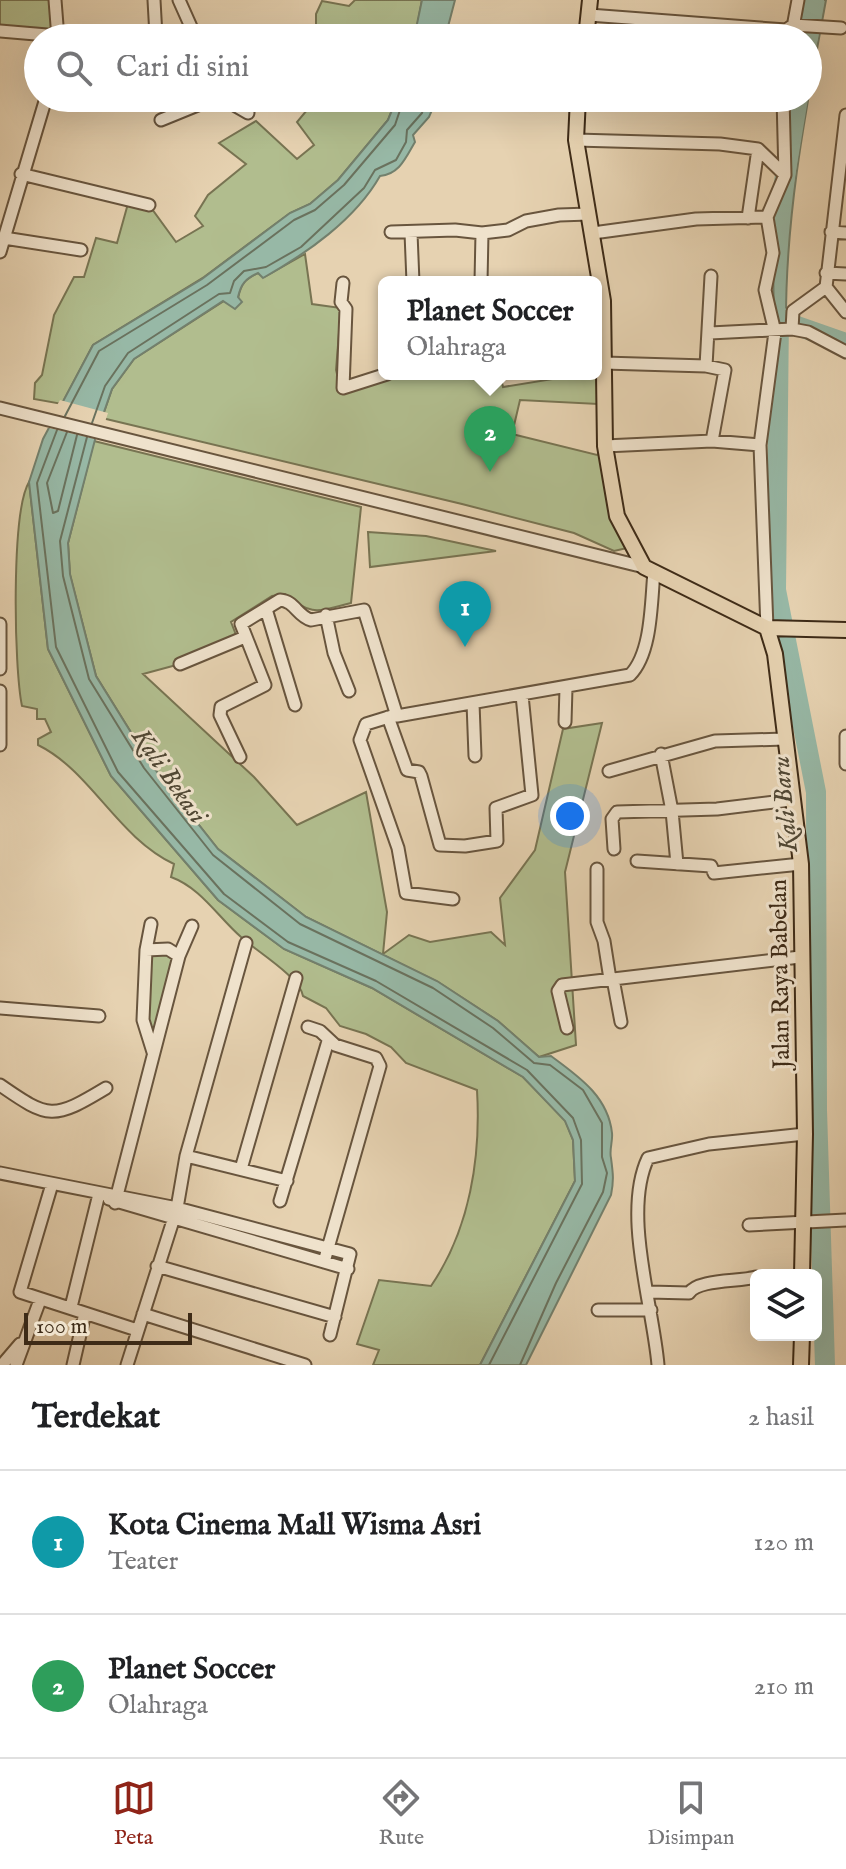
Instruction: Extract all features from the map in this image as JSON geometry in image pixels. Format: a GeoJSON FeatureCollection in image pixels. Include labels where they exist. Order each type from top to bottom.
{"type":"FeatureCollection","features":[{"type":"Feature","properties":{"kind":"main road"},"geometry":{"type":"LineString","coordinates":[[577,112],[576,140],[599,276]]}},
{"type":"Feature","properties":{"kind":"main road"},"geometry":{"type":"LineString","coordinates":[[602,294],[602,316]]}},
{"type":"Feature","properties":{"kind":"main road"},"geometry":{"type":"LineString","coordinates":[[602,355],[605,446],[617,516],[649,569],[768,628],[846,630]]}},
{"type":"Feature","properties":{"kind":"main road","name":"Jalan Raya Babelan"},"geometry":{"type":"LineString","coordinates":[[768,628],[775,654],[801,864],[805,1134],[802,1269]]}},
{"type":"Feature","properties":{"kind":"main road"},"geometry":{"type":"LineString","coordinates":[[801,1365],[802,1341]]}},
{"type":"Feature","properties":{"kind":"street"},"geometry":{"type":"LineString","coordinates":[[55,0],[57,24]]}},
{"type":"Feature","properties":{"kind":"street"},"geometry":{"type":"LineString","coordinates":[[154,0],[155,24]]}},
{"type":"Feature","properties":{"kind":"street"},"geometry":{"type":"LineString","coordinates":[[179,0],[190,24]]}},
{"type":"Feature","properties":{"kind":"street"},"geometry":{"type":"LineString","coordinates":[[793,24],[798,0]]}},
{"type":"Feature","properties":{"kind":"street"},"geometry":{"type":"LineString","coordinates":[[589,8],[732,24]]}},
{"type":"Feature","properties":{"kind":"street"},"geometry":{"type":"LineString","coordinates":[[822,28],[841,28]]}},
{"type":"Feature","properties":{"kind":"street"},"geometry":{"type":"LineString","coordinates":[[0,31],[24,33]]}},
{"type":"Feature","properties":{"kind":"street"},"geometry":{"type":"LineString","coordinates":[[0,252],[41,112]]}},
{"type":"Feature","properties":{"kind":"street"},"geometry":{"type":"LineString","coordinates":[[161,120],[181,112]]}},
{"type":"Feature","properties":{"kind":"street"},"geometry":{"type":"LineString","coordinates":[[783,112],[785,175],[767,217],[773,253],[765,290],[787,328]]}},
{"type":"Feature","properties":{"kind":"street"},"geometry":{"type":"LineString","coordinates":[[846,115],[842,182],[826,273],[826,287],[846,312]]}},
{"type":"Feature","properties":{"kind":"street"},"geometry":{"type":"LineString","coordinates":[[576,140],[720,144],[758,149],[785,175]]}},
{"type":"Feature","properties":{"kind":"street"},"geometry":{"type":"LineString","coordinates":[[748,218],[758,149]]}},
{"type":"Feature","properties":{"kind":"street"},"geometry":{"type":"LineString","coordinates":[[21,174],[149,205]]}},
{"type":"Feature","properties":{"kind":"street"},"geometry":{"type":"LineString","coordinates":[[391,232],[434,230],[482,233],[508,230],[526,221],[559,215],[589,214]]}},
{"type":"Feature","properties":{"kind":"street"},"geometry":{"type":"LineString","coordinates":[[593,233],[696,219],[767,217]]}},
{"type":"Feature","properties":{"kind":"street"},"geometry":{"type":"LineString","coordinates":[[831,232],[846,233]]}},
{"type":"Feature","properties":{"kind":"street"},"geometry":{"type":"LineString","coordinates":[[411,233],[413,276]]}},
{"type":"Feature","properties":{"kind":"street"},"geometry":{"type":"LineString","coordinates":[[481,276],[482,233]]}},
{"type":"Feature","properties":{"kind":"street"},"geometry":{"type":"LineString","coordinates":[[4,238],[81,250]]}},
{"type":"Feature","properties":{"kind":"street"},"geometry":{"type":"LineString","coordinates":[[826,273],[846,274]]}},
{"type":"Feature","properties":{"kind":"street"},"geometry":{"type":"LineString","coordinates":[[706,366],[711,276]]}},
{"type":"Feature","properties":{"kind":"street"},"geometry":{"type":"LineString","coordinates":[[343,283],[341,302],[346,309],[343,388],[378,377]]}},
{"type":"Feature","properties":{"kind":"street"},"geometry":{"type":"LineString","coordinates":[[768,628],[760,445],[793,311],[826,287]]}},
{"type":"Feature","properties":{"kind":"street"},"geometry":{"type":"LineString","coordinates":[[710,333],[787,328],[808,332],[846,352]]}},
{"type":"Feature","properties":{"kind":"street"},"geometry":{"type":"LineString","coordinates":[[604,363],[706,366],[725,370],[712,441]]}},
{"type":"Feature","properties":{"kind":"street"},"geometry":{"type":"LineString","coordinates":[[0,408],[649,569],[646,633],[637,668],[621,678],[392,716],[366,724],[360,740],[398,848],[404,889],[418,897],[453,899]]}},
{"type":"Feature","properties":{"kind":"street"},"geometry":{"type":"LineString","coordinates":[[605,446],[712,441],[760,445]]}},
{"type":"Feature","properties":{"kind":"street"},"geometry":{"type":"LineString","coordinates":[[240,757],[221,707],[265,685],[241,624],[284,600],[303,618],[311,620],[364,610],[407,770],[419,772],[421,776],[440,845],[465,846],[497,841],[496,808],[532,795],[522,695]]}},
{"type":"Feature","properties":{"kind":"street"},"geometry":{"type":"LineString","coordinates":[[266,609],[295,705]]}},
{"type":"Feature","properties":{"kind":"street"},"geometry":{"type":"LineString","coordinates":[[326,615],[334,653],[349,691]]}},
{"type":"Feature","properties":{"kind":"street"},"geometry":{"type":"LineString","coordinates":[[0,624],[0,669]]}},
{"type":"Feature","properties":{"kind":"street"},"geometry":{"type":"LineString","coordinates":[[180,664],[245,637]]}},
{"type":"Feature","properties":{"kind":"street"},"geometry":{"type":"LineString","coordinates":[[565,722],[566,688]]}},
{"type":"Feature","properties":{"kind":"street"},"geometry":{"type":"LineString","coordinates":[[0,691],[0,745]]}},
{"type":"Feature","properties":{"kind":"street"},"geometry":{"type":"LineString","coordinates":[[473,703],[475,756]]}},
{"type":"Feature","properties":{"kind":"street"},"geometry":{"type":"LineString","coordinates":[[846,736],[846,764]]}},
{"type":"Feature","properties":{"kind":"street"},"geometry":{"type":"LineString","coordinates":[[609,771],[715,741],[785,739]]}},
{"type":"Feature","properties":{"kind":"street"},"geometry":{"type":"LineString","coordinates":[[661,754],[672,811],[677,864]]}},
{"type":"Feature","properties":{"kind":"street"},"geometry":{"type":"LineString","coordinates":[[614,849],[613,815],[791,800]]}},
{"type":"Feature","properties":{"kind":"street"},"geometry":{"type":"LineString","coordinates":[[637,861],[711,866],[714,873],[801,864]]}},
{"type":"Feature","properties":{"kind":"street"},"geometry":{"type":"LineString","coordinates":[[597,869],[597,922],[621,1022]]}},
{"type":"Feature","properties":{"kind":"street"},"geometry":{"type":"LineString","coordinates":[[151,924],[146,950],[143,1020],[153,1055]]}},
{"type":"Feature","properties":{"kind":"street"},"geometry":{"type":"LineString","coordinates":[[116,1199],[179,956],[192,926]]}},
{"type":"Feature","properties":{"kind":"street"},"geometry":{"type":"LineString","coordinates":[[129,1365],[174,1214],[186,1156],[246,943]]}},
{"type":"Feature","properties":{"kind":"street"},"geometry":{"type":"LineString","coordinates":[[146,950],[168,949],[179,956]]}},
{"type":"Feature","properties":{"kind":"street"},"geometry":{"type":"LineString","coordinates":[[567,1028],[558,987],[800,957]]}},
{"type":"Feature","properties":{"kind":"street"},"geometry":{"type":"LineString","coordinates":[[241,1169],[296,978]]}},
{"type":"Feature","properties":{"kind":"street"},"geometry":{"type":"LineString","coordinates":[[0,1008],[99,1016]]}},
{"type":"Feature","properties":{"kind":"street"},"geometry":{"type":"LineString","coordinates":[[308,1027],[320,1031],[328,1041],[376,1058],[380,1066],[324,1262]]}},
{"type":"Feature","properties":{"kind":"street"},"geometry":{"type":"LineString","coordinates":[[280,1201],[328,1041]]}},
{"type":"Feature","properties":{"kind":"street"},"geometry":{"type":"LineString","coordinates":[[0,1085],[41,1111],[72,1109],[106,1088]]}},
{"type":"Feature","properties":{"kind":"street"},"geometry":{"type":"LineString","coordinates":[[658,1365],[640,1231],[638,1189],[648,1158],[709,1144],[805,1134]]}},
{"type":"Feature","properties":{"kind":"street"},"geometry":{"type":"LineString","coordinates":[[186,1156],[287,1181]]}},
{"type":"Feature","properties":{"kind":"street"},"geometry":{"type":"LineString","coordinates":[[0,1173],[100,1194],[352,1256],[330,1335]]}},
{"type":"Feature","properties":{"kind":"street"},"geometry":{"type":"LineString","coordinates":[[52,1184],[20,1292],[137,1330]]}},
{"type":"Feature","properties":{"kind":"street"},"geometry":{"type":"LineString","coordinates":[[71,1307],[100,1194]]}},
{"type":"Feature","properties":{"kind":"street"},"geometry":{"type":"LineString","coordinates":[[174,1214],[348,1269]]}},
{"type":"Feature","properties":{"kind":"street"},"geometry":{"type":"LineString","coordinates":[[749,1225],[846,1220]]}},
{"type":"Feature","properties":{"kind":"street"},"geometry":{"type":"LineString","coordinates":[[157,1266],[335,1317]]}},
{"type":"Feature","properties":{"kind":"street"},"geometry":{"type":"LineString","coordinates":[[649,1292],[689,1293],[694,1286],[723,1280],[743,1282],[750,1279]]}},
{"type":"Feature","properties":{"kind":"street"},"geometry":{"type":"LineString","coordinates":[[16,1365],[40,1300]]}},
{"type":"Feature","properties":{"kind":"street"},"geometry":{"type":"LineString","coordinates":[[598,1310],[651,1310]]}},
{"type":"Feature","properties":{"kind":"street"},"geometry":{"type":"LineString","coordinates":[[73,1365],[85,1313]]}},
{"type":"Feature","properties":{"kind":"street"},"geometry":{"type":"LineString","coordinates":[[143,1314],[305,1365]]}},
{"type":"Feature","properties":{"kind":"street"},"geometry":{"type":"LineString","coordinates":[[2,1365],[22,1342]]}},
{"type":"Feature","properties":{"kind":"shaded area"},"geometry":{"type":"Polygon","coordinates":[[[0,0],[55,0],[58,24],[24,24],[24,33],[0,31],[0,0]]]}},
{"type":"Feature","properties":{"kind":"shaded area"},"geometry":{"type":"Polygon","coordinates":[[[355,0],[422,0],[418,24],[316,24],[316,14],[322,1],[349,6],[355,0]]]}},
{"type":"Feature","properties":{"kind":"shaded area"},"geometry":{"type":"Polygon","coordinates":[[[305,112],[391,112],[338,180],[310,204],[290,213],[204,277],[93,345],[62,404],[34,399],[35,383],[42,375],[54,315],[74,277],[84,277],[96,238],[117,243],[129,200],[149,205],[176,242],[203,226],[195,216],[208,195],[246,164],[219,143],[256,121],[297,159],[314,145],[297,122],[305,112]]]}},
{"type":"Feature","properties":{"kind":"shaded area"},"geometry":{"type":"Polygon","coordinates":[[[305,254],[312,304],[341,308],[336,370],[341,390],[378,380],[501,380],[503,387],[547,380],[598,380],[598,404],[520,400],[512,434],[597,455],[601,451],[606,495],[627,548],[614,551],[574,533],[102,418],[112,389],[134,359],[224,301],[238,298],[242,286],[250,277],[258,273],[264,277],[305,254]]]}},
{"type":"Feature","properties":{"kind":"shaded area"},"geometry":{"type":"Polygon","coordinates":[[[94,441],[361,507],[351,603],[316,610],[302,606],[285,594],[272,596],[231,622],[238,640],[180,664],[143,674],[254,777],[297,825],[366,792],[387,912],[383,954],[409,935],[430,942],[491,932],[505,945],[500,898],[535,850],[563,729],[602,723],[565,872],[576,1045],[539,1057],[498,1021],[438,982],[306,917],[218,849],[150,763],[96,676],[70,575],[68,543],[94,441]]]}},
{"type":"Feature","properties":{"kind":"shaded area"},"geometry":{"type":"Polygon","coordinates":[[[29,482],[48,649],[111,776],[218,900],[284,949],[372,988],[523,1077],[565,1120],[573,1140],[575,1181],[480,1365],[373,1365],[379,1350],[357,1344],[379,1280],[431,1286],[455,1241],[464,1217],[474,1166],[477,1090],[406,1063],[391,1047],[366,1034],[340,1026],[326,1008],[303,996],[286,973],[241,937],[191,888],[171,877],[174,864],[136,838],[74,771],[38,745],[38,739],[51,732],[45,719],[37,719],[37,709],[22,706],[16,626],[19,524],[29,482]]]}},
{"type":"Feature","properties":{"kind":"shaded area"},"geometry":{"type":"Polygon","coordinates":[[[368,532],[426,536],[496,551],[370,567],[368,532]]]}},
{"type":"Feature","properties":{"kind":"shaded area"},"geometry":{"type":"Polygon","coordinates":[[[146,950],[175,952],[153,1055],[143,1020],[146,950]]]}},
{"type":"Feature","properties":{"kind":"water"},"geometry":{"type":"Polygon","coordinates":[[[422,0],[455,0],[449,24],[417,24],[422,0]]]}},
{"type":"Feature","properties":{"kind":"water"},"geometry":{"type":"Polygon","coordinates":[[[816,0],[826,0],[822,24],[813,24],[816,0]]]}},
{"type":"Feature","properties":{"kind":"water"},"geometry":{"type":"Polygon","coordinates":[[[391,112],[431,112],[413,135],[415,142],[405,159],[393,172],[380,176],[344,221],[296,258],[263,278],[258,273],[247,280],[238,297],[242,302],[235,309],[223,301],[134,359],[112,389],[97,432],[68,543],[70,574],[96,676],[150,763],[218,849],[306,917],[437,981],[498,1021],[539,1057],[551,1056],[590,1088],[605,1108],[612,1133],[611,1195],[526,1365],[480,1365],[575,1181],[573,1140],[565,1121],[523,1077],[372,988],[284,949],[218,900],[111,776],[48,649],[29,482],[43,439],[93,345],[202,279],[290,213],[310,204],[338,180],[391,112]]]}},
{"type":"Feature","properties":{"kind":"water"},"geometry":{"type":"Polygon","coordinates":[[[798,112],[806,112],[789,244],[786,327],[774,329],[773,253],[798,112]]]}},
{"type":"Feature","properties":{"kind":"pier"},"geometry":{"type":"Polygon","coordinates":[[[60,400],[108,413],[99,440],[45,427],[60,400]]]}},
{"type":"Feature","properties":{"kind":"waterway","name":"Kali Baru"},"geometry":{"type":"LineString","coordinates":[[810,24],[814,0]]}},
{"type":"Feature","properties":{"kind":"waterway","name":"Kali Baru"},"geometry":{"type":"LineString","coordinates":[[777,256],[776,230],[796,112]]}},
{"type":"Feature","properties":{"kind":"waterway","name":"Kali Baru"},"geometry":{"type":"LineString","coordinates":[[779,316],[776,590],[816,792],[817,1110],[825,1365]]}},
{"type":"Feature","properties":{"kind":"waterway"},"geometry":{"type":"LineString","coordinates":[[797,326],[846,343]]}},
{"type":"Feature","properties":{"kind":"place","name":"Planet Soccer"},"geometry":{"type":"Point","coordinates":[490,472]}},
{"type":"Feature","properties":{"kind":"place","name":"Kota Cinema Mall Wisma Asri"},"geometry":{"type":"Point","coordinates":[465,647]}},
{"type":"Feature","properties":{"kind":"water label","name":"Kali Bekasi"},"geometry":{"type":"Point","coordinates":[169,776]}}]}
